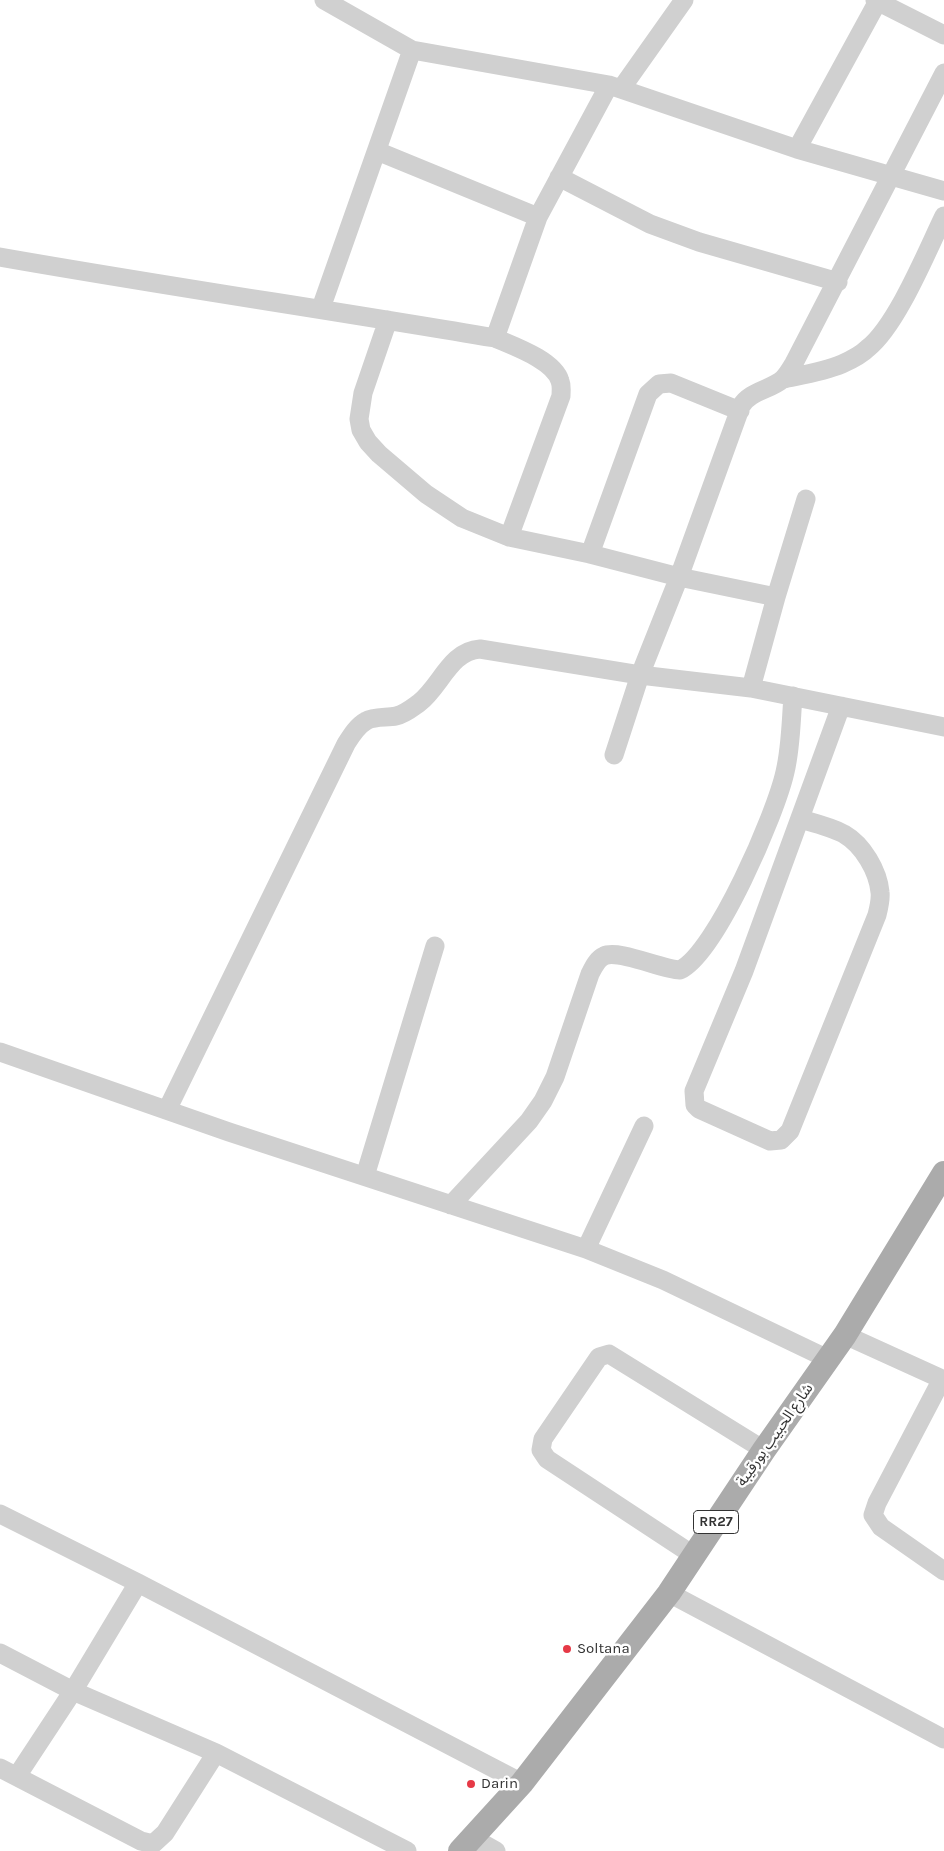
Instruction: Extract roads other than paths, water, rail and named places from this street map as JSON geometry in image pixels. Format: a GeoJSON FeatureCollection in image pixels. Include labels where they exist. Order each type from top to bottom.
{"type":"FeatureCollection","features":[{"type":"Feature","properties":{"kind":"main road","name":"شارع الحبيب بورقيبة"},"geometry":{"type":"LineString","coordinates":[[467,1844],[522,1783],[669,1593],[764,1450],[845,1335],[944,1173]]}},
{"type":"Feature","properties":{"kind":"street"},"geometry":{"type":"LineString","coordinates":[[324,0],[412,50],[615,87],[797,149],[944,191]]}},
{"type":"Feature","properties":{"kind":"street"},"geometry":{"type":"LineString","coordinates":[[495,338],[538,217],[560,177],[615,87],[684,0]]}},
{"type":"Feature","properties":{"kind":"street"},"geometry":{"type":"LineString","coordinates":[[797,149],[876,1],[944,35]]}},
{"type":"Feature","properties":{"kind":"street"},"geometry":{"type":"LineString","coordinates":[[321,308],[412,50]]}},
{"type":"Feature","properties":{"kind":"street"},"geometry":{"type":"LineString","coordinates":[[783,379],[793,365],[838,282],[944,73]]}},
{"type":"Feature","properties":{"kind":"street"},"geometry":{"type":"LineString","coordinates":[[377,151],[538,217]]}},
{"type":"Feature","properties":{"kind":"street"},"geometry":{"type":"LineString","coordinates":[[560,177],[650,224],[699,242],[838,282]]}},
{"type":"Feature","properties":{"kind":"street"},"geometry":{"type":"LineString","coordinates":[[614,755],[640,675],[745,400],[783,379],[825,370],[842,364],[869,348],[890,321],[903,299],[944,216]]}},
{"type":"Feature","properties":{"kind":"street"},"geometry":{"type":"LineString","coordinates":[[0,257],[214,294],[321,308],[495,338],[545,363],[557,374],[560,380],[561,396],[509,537]]}},
{"type":"Feature","properties":{"kind":"street"},"geometry":{"type":"LineString","coordinates":[[388,320],[363,393],[359,419],[361,430],[368,442],[379,454],[426,494],[462,518],[509,537],[590,554],[679,577],[776,597]]}},
{"type":"Feature","properties":{"kind":"street"},"geometry":{"type":"LineString","coordinates":[[590,554],[645,400],[654,387],[659,384],[671,383],[740,411]]}},
{"type":"Feature","properties":{"kind":"street"},"geometry":{"type":"LineString","coordinates":[[751,688],[806,498]]}},
{"type":"Feature","properties":{"kind":"street"},"geometry":{"type":"LineString","coordinates":[[167,1110],[346,744],[361,724],[371,719],[397,716],[413,708],[429,694],[458,657],[472,649],[640,675],[751,688],[944,727]]}},
{"type":"Feature","properties":{"kind":"street"},"geometry":{"type":"LineString","coordinates":[[452,1205],[529,1121],[543,1101],[555,1077],[590,974],[598,960],[604,956],[615,955],[680,970],[693,961],[701,952],[735,896],[777,800],[786,770],[793,696]]}},
{"type":"Feature","properties":{"kind":"street"},"geometry":{"type":"LineString","coordinates":[[800,819],[843,833],[855,844],[874,870],[881,894],[880,904],[857,967],[790,1131],[781,1140],[770,1141],[699,1109],[694,1105],[694,1098],[696,1086],[744,971],[800,819],[842,706]]}},
{"type":"Feature","properties":{"kind":"street"},"geometry":{"type":"LineString","coordinates":[[365,1176],[435,946]]}},
{"type":"Feature","properties":{"kind":"street"},"geometry":{"type":"LineString","coordinates":[[0,1052],[167,1110],[586,1249],[663,1280],[828,1359]]}},
{"type":"Feature","properties":{"kind":"street"},"geometry":{"type":"LineString","coordinates":[[586,1249],[644,1126]]}},
{"type":"Feature","properties":{"kind":"street"},"geometry":{"type":"LineString","coordinates":[[845,1335],[943,1379],[877,1503],[873,1515],[881,1527],[944,1571]]}},
{"type":"Feature","properties":{"kind":"street"},"geometry":{"type":"LineString","coordinates":[[693,1555],[548,1459],[541,1450],[543,1439],[599,1357],[608,1354],[764,1450]]}},
{"type":"Feature","properties":{"kind":"street"},"geometry":{"type":"LineString","coordinates":[[0,1514],[138,1583],[522,1783]]}},
{"type":"Feature","properties":{"kind":"street"},"geometry":{"type":"LineString","coordinates":[[138,1583],[73,1691],[8,1772],[141,1841],[154,1844],[165,1833],[216,1752]]}},
{"type":"Feature","properties":{"kind":"street"},"geometry":{"type":"LineString","coordinates":[[669,1593],[944,1739]]}},
{"type":"Feature","properties":{"kind":"street"},"geometry":{"type":"LineString","coordinates":[[0,1653],[73,1691],[216,1752],[407,1851]]}},
{"type":"Feature","properties":{"kind":"street"},"geometry":{"type":"LineString","coordinates":[[467,1844],[496,1851]]}},
{"type":"Feature","properties":{"kind":"place","name":"Soltana"},"geometry":{"type":"Point","coordinates":[567,1649]}},
{"type":"Feature","properties":{"kind":"place","name":"Darin"},"geometry":{"type":"Point","coordinates":[471,1784]}}]}
